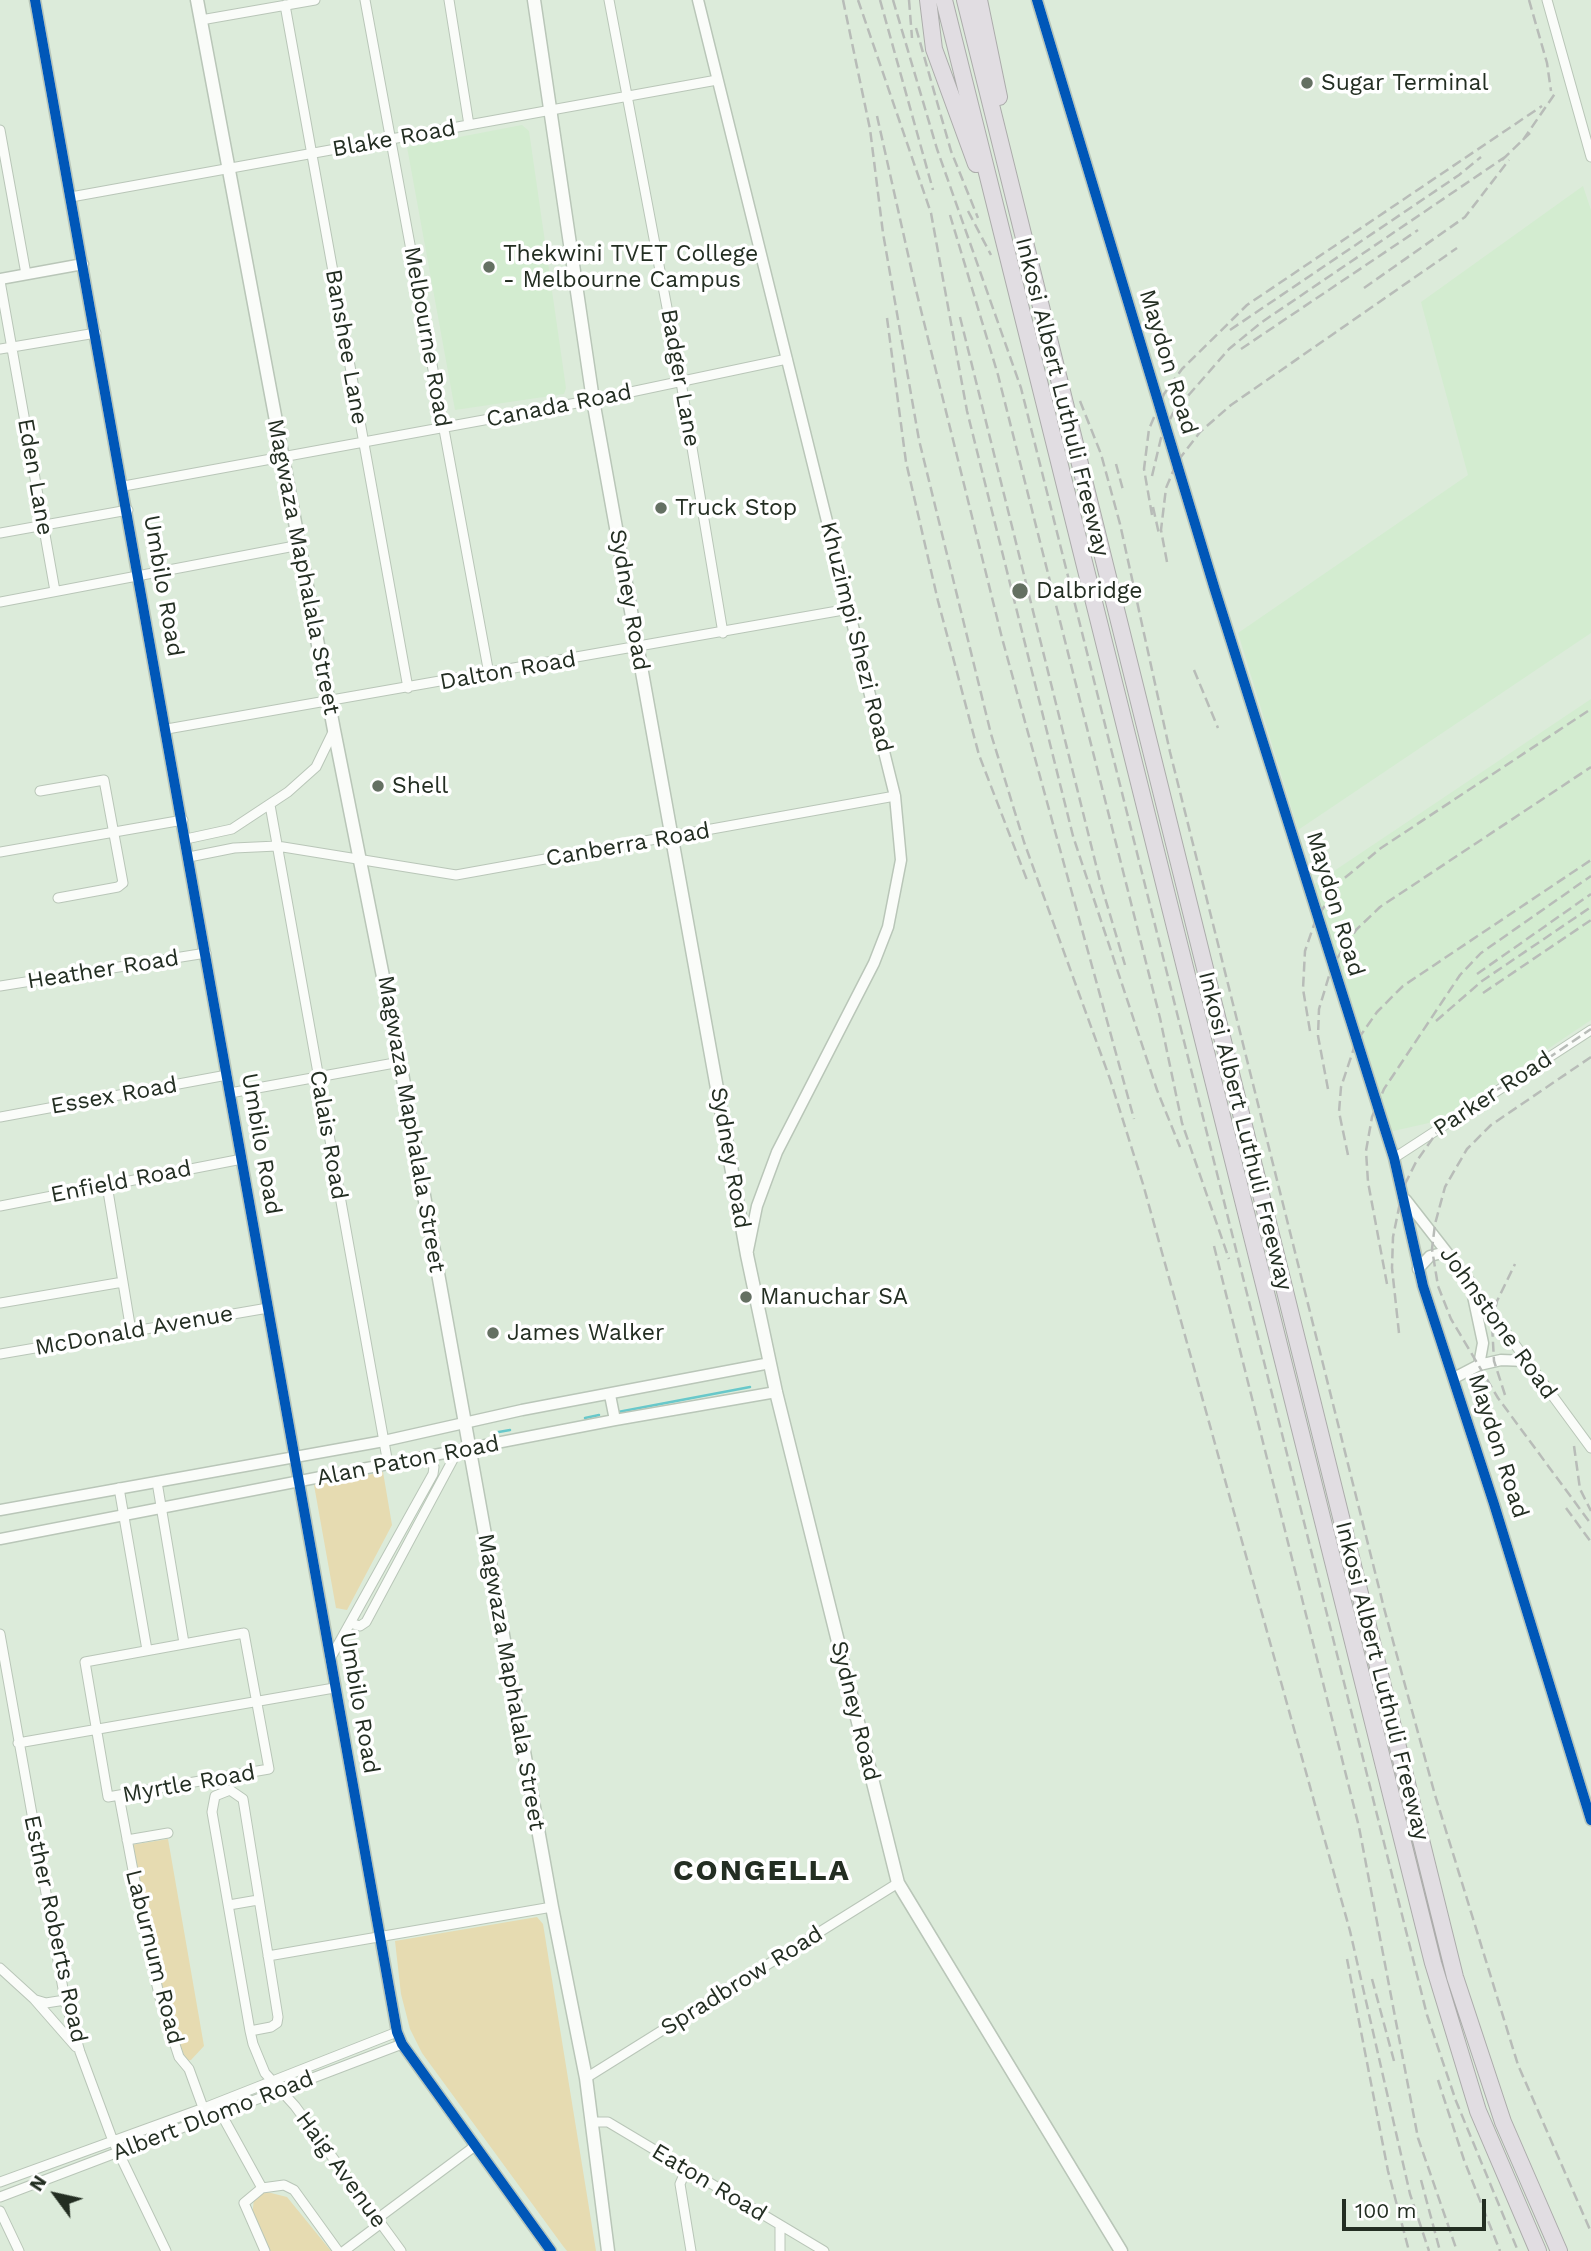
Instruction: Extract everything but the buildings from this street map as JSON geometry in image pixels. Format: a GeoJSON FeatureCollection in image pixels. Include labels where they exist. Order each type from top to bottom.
{"type":"FeatureCollection","features":[{"type":"Feature","properties":{"kind":"highway"},"geometry":{"type":"LineString","coordinates":[[928,0],[934,49],[972,155],[991,194]]}},
{"type":"Feature","properties":{"kind":"highway","name":"Inkosi Albert Luthuli Freeway"},"geometry":{"type":"LineString","coordinates":[[944,0],[1433,1963],[1478,2111],[1538,2251]]}},
{"type":"Feature","properties":{"kind":"highway","name":"Inkosi Albert Luthuli Freeway"},"geometry":{"type":"LineString","coordinates":[[965,0],[1455,1977],[1499,2111],[1559,2251]]}},
{"type":"Feature","properties":{"kind":"highway"},"geometry":{"type":"LineString","coordinates":[[979,0],[1003,118],[1020,223]]}},
{"type":"Feature","properties":{"kind":"main road","name":"Magwaza Maphalala Street"},"geometry":{"type":"LineString","coordinates":[[197,0],[334,730],[400,1062],[465,1422],[463,1450],[586,2078],[608,2251]]}},
{"type":"Feature","properties":{"kind":"main road","name":"Sydney Road"},"geometry":{"type":"LineString","coordinates":[[534,0],[593,400],[747,1255],[776,1392],[898,1883],[1121,2251]]}},
{"type":"Feature","properties":{"kind":"street","name":"Umbilo Road"},"geometry":{"type":"LineString","coordinates":[[35,0],[140,575],[334,1688],[397,2032],[402,2045],[551,2251]]}},
{"type":"Feature","properties":{"kind":"street"},"geometry":{"type":"LineString","coordinates":[[201,20],[315,0]]}},
{"type":"Feature","properties":{"kind":"street","name":"Melbourne Road"},"geometry":{"type":"LineString","coordinates":[[365,0],[489,674]]}},
{"type":"Feature","properties":{"kind":"street"},"geometry":{"type":"LineString","coordinates":[[449,0],[469,125]]}},
{"type":"Feature","properties":{"kind":"street","name":"Badger Lane"},"geometry":{"type":"LineString","coordinates":[[609,0],[681,382],[723,632]]}},
{"type":"Feature","properties":{"kind":"street","name":"Khuzimpi Shezi Road"},"geometry":{"type":"LineString","coordinates":[[698,0],[895,796],[901,860],[888,927],[874,963],[777,1152],[757,1206],[747,1255]]}},
{"type":"Feature","properties":{"kind":"street","name":"Maydon Road"},"geometry":{"type":"LineString","coordinates":[[1037,0],[1215,590],[1394,1158],[1405,1198],[1418,1269],[1591,1819]]}},
{"type":"Feature","properties":{"kind":"street"},"geometry":{"type":"LineString","coordinates":[[1547,0],[1591,157]]}},
{"type":"Feature","properties":{"kind":"street","name":"Banshee Lane"},"geometry":{"type":"LineString","coordinates":[[285,5],[408,688]]}},
{"type":"Feature","properties":{"kind":"street","name":"Blake Road"},"geometry":{"type":"LineString","coordinates":[[71,197],[717,80]]}},
{"type":"Feature","properties":{"kind":"street"},"geometry":{"type":"LineString","coordinates":[[0,130],[26,274]]}},
{"type":"Feature","properties":{"kind":"street"},"geometry":{"type":"LineString","coordinates":[[0,280],[83,264]]}},
{"type":"Feature","properties":{"kind":"street","name":"Eden Lane"},"geometry":{"type":"LineString","coordinates":[[0,280],[55,592]]}},
{"type":"Feature","properties":{"kind":"street"},"geometry":{"type":"LineString","coordinates":[[0,349],[96,333]]}},
{"type":"Feature","properties":{"kind":"street","name":"Canada Road"},"geometry":{"type":"LineString","coordinates":[[124,486],[593,400],[787,359]]}},
{"type":"Feature","properties":{"kind":"street"},"geometry":{"type":"LineString","coordinates":[[0,533],[128,510]]}},
{"type":"Feature","properties":{"kind":"street"},"geometry":{"type":"LineString","coordinates":[[0,602],[300,545]]}},
{"type":"Feature","properties":{"kind":"street","name":"Dalton Road"},"geometry":{"type":"LineString","coordinates":[[167,729],[849,609]]}},
{"type":"Feature","properties":{"kind":"street"},"geometry":{"type":"LineString","coordinates":[[186,839],[232,829],[270,805],[316,767],[334,730]]}},
{"type":"Feature","properties":{"kind":"street"},"geometry":{"type":"LineString","coordinates":[[40,791],[104,780],[114,832],[122,886],[58,898]]}},
{"type":"Feature","properties":{"kind":"street","name":"Canberra Road"},"geometry":{"type":"LineString","coordinates":[[189,857],[243,847],[277,846],[456,875],[895,796]]}},
{"type":"Feature","properties":{"kind":"street","name":"Calais Road"},"geometry":{"type":"LineString","coordinates":[[270,805],[388,1464]]}},
{"type":"Feature","properties":{"kind":"street"},"geometry":{"type":"LineString","coordinates":[[0,852],[183,820]]}},
{"type":"Feature","properties":{"kind":"street","name":"Heather Road"},"geometry":{"type":"LineString","coordinates":[[0,986],[206,953]]}},
{"type":"Feature","properties":{"kind":"street","name":"Parker Road"},"geometry":{"type":"LineString","coordinates":[[1394,1158],[1591,1030]]}},
{"type":"Feature","properties":{"kind":"street"},"geometry":{"type":"LineString","coordinates":[[230,1093],[400,1062]]}},
{"type":"Feature","properties":{"kind":"street","name":"Essex Road"},"geometry":{"type":"LineString","coordinates":[[0,1117],[227,1075]]}},
{"type":"Feature","properties":{"kind":"street","name":"Enfield Road"},"geometry":{"type":"LineString","coordinates":[[0,1206],[242,1159]]}},
{"type":"Feature","properties":{"kind":"street"},"geometry":{"type":"LineString","coordinates":[[107,1185],[131,1331]]}},
{"type":"Feature","properties":{"kind":"street","name":"Johnstone Road"},"geometry":{"type":"LineString","coordinates":[[1405,1198],[1591,1448]]}},
{"type":"Feature","properties":{"kind":"street"},"geometry":{"type":"LineString","coordinates":[[1418,1269],[1430,1256],[1446,1252]]}},
{"type":"Feature","properties":{"kind":"street"},"geometry":{"type":"LineString","coordinates":[[0,1303],[123,1282]]}},
{"type":"Feature","properties":{"kind":"street"},"geometry":{"type":"LineString","coordinates":[[1470,1282],[1483,1343],[1479,1365]]}},
{"type":"Feature","properties":{"kind":"street","name":"McDonald Avenue"},"geometry":{"type":"LineString","coordinates":[[0,1354],[268,1308]]}},
{"type":"Feature","properties":{"kind":"street"},"geometry":{"type":"LineString","coordinates":[[1454,1378],[1479,1365],[1502,1360],[1526,1361]]}},
{"type":"Feature","properties":{"kind":"street","name":"Alan Paton Road"},"geometry":{"type":"LineString","coordinates":[[0,1510],[384,1441],[465,1422],[770,1363]]}},
{"type":"Feature","properties":{"kind":"street","name":"Alan Paton Road"},"geometry":{"type":"LineString","coordinates":[[0,1539],[299,1484],[615,1420],[776,1392]]}},
{"type":"Feature","properties":{"kind":"street"},"geometry":{"type":"LineString","coordinates":[[610,1395],[615,1420]]}},
{"type":"Feature","properties":{"kind":"street"},"geometry":{"type":"LineString","coordinates":[[350,1623],[360,1626],[366,1622],[407,1543],[463,1450]]}},
{"type":"Feature","properties":{"kind":"street"},"geometry":{"type":"LineString","coordinates":[[330,1659],[433,1474],[434,1467],[428,1456]]}},
{"type":"Feature","properties":{"kind":"street"},"geometry":{"type":"LineString","coordinates":[[157,1482],[184,1643]]}},
{"type":"Feature","properties":{"kind":"street"},"geometry":{"type":"LineString","coordinates":[[119,1488],[147,1650]]}},
{"type":"Feature","properties":{"kind":"street"},"geometry":{"type":"LineString","coordinates":[[397,1537],[407,1543]]}},
{"type":"Feature","properties":{"kind":"street"},"geometry":{"type":"LineString","coordinates":[[387,1556],[397,1561]]}},
{"type":"Feature","properties":{"kind":"street","name":"Esther Roberts Road"},"geometry":{"type":"LineString","coordinates":[[0,1634],[65,2000],[80,2052],[113,2141],[166,2251]]}},
{"type":"Feature","properties":{"kind":"street","name":"Myrtle Road"},"geometry":{"type":"LineString","coordinates":[[245,1634],[270,1766],[268,1770],[109,1797],[86,1662],[147,1650],[245,1634]]}},
{"type":"Feature","properties":{"kind":"street"},"geometry":{"type":"LineString","coordinates":[[18,1743],[334,1688]]}},
{"type":"Feature","properties":{"kind":"street","name":"Haig Avenue"},"geometry":{"type":"LineString","coordinates":[[258,1900],[243,1799],[235,1791],[223,1791],[215,1796],[212,1812],[250,2031],[261,2065],[401,2251]]}},
{"type":"Feature","properties":{"kind":"street","name":"Laburnum Road"},"geometry":{"type":"LineString","coordinates":[[119,1796],[161,2002],[178,2057],[190,2069],[207,2119]]}},
{"type":"Feature","properties":{"kind":"street","name":"Laburnum Road"},"geometry":{"type":"LineString","coordinates":[[127,1840],[168,1833]]}},
{"type":"Feature","properties":{"kind":"street","name":"Spradbrow Road"},"geometry":{"type":"LineString","coordinates":[[586,2078],[898,1883]]}},
{"type":"Feature","properties":{"kind":"street"},"geometry":{"type":"LineString","coordinates":[[229,1905],[258,1900],[268,1955],[278,2020],[271,2027],[250,2031]]}},
{"type":"Feature","properties":{"kind":"street"},"geometry":{"type":"LineString","coordinates":[[268,1955],[552,1907]]}},
{"type":"Feature","properties":{"kind":"street"},"geometry":{"type":"LineString","coordinates":[[0,1968],[34,1999],[80,2052]]}},
{"type":"Feature","properties":{"kind":"street"},"geometry":{"type":"LineString","coordinates":[[34,1999],[46,2003],[65,2000]]}},
{"type":"Feature","properties":{"kind":"street","name":"Albert Dlomo Road"},"geometry":{"type":"LineString","coordinates":[[0,2182],[215,2104],[397,2032]]}},
{"type":"Feature","properties":{"kind":"street","name":"Albert Dlomo Road"},"geometry":{"type":"LineString","coordinates":[[0,2197],[402,2045]]}},
{"type":"Feature","properties":{"kind":"street"},"geometry":{"type":"LineString","coordinates":[[343,2054],[348,2065]]}},
{"type":"Feature","properties":{"kind":"street"},"geometry":{"type":"LineString","coordinates":[[215,2104],[262,2188]]}},
{"type":"Feature","properties":{"kind":"street","name":"Eaton Road"},"geometry":{"type":"LineString","coordinates":[[592,2122],[608,2122],[824,2251]]}},
{"type":"Feature","properties":{"kind":"street"},"geometry":{"type":"LineString","coordinates":[[344,2251],[475,2146]]}},
{"type":"Feature","properties":{"kind":"street"},"geometry":{"type":"LineString","coordinates":[[686,2170],[680,2184],[691,2251]]}},
{"type":"Feature","properties":{"kind":"street"},"geometry":{"type":"LineString","coordinates":[[265,2251],[244,2203],[262,2188],[291,2187],[338,2251]]}},
{"type":"Feature","properties":{"kind":"street"},"geometry":{"type":"LineString","coordinates":[[0,2211],[19,2251]]}},
{"type":"Feature","properties":{"kind":"street"},"geometry":{"type":"LineString","coordinates":[[780,2226],[780,2251]]}},
{"type":"Feature","properties":{"kind":"shaded area","name":"Thekwini TVET College - Melbourne Campus"},"geometry":{"type":"Polygon","coordinates":[[[522,125],[529,131],[566,388],[564,394],[455,410],[407,147],[522,125]]]}},
{"type":"Feature","properties":{"kind":"shaded area"},"geometry":{"type":"Polygon","coordinates":[[[1583,186],[1591,210],[1591,633],[1298,830],[1238,633],[1468,475],[1421,302],[1583,186]]]}},
{"type":"Feature","properties":{"kind":"shaded area"},"geometry":{"type":"Polygon","coordinates":[[[1591,699],[1591,1020],[1442,1120],[1389,1132],[1313,885],[1591,699]]]}},
{"type":"Feature","properties":{"kind":"shaded area"},"geometry":{"type":"Polygon","coordinates":[[[383,1472],[392,1525],[347,1610],[336,1608],[314,1485],[383,1472]]]}},
{"type":"Feature","properties":{"kind":"shaded area"},"geometry":{"type":"Polygon","coordinates":[[[168,1839],[204,2046],[191,2060],[185,2061],[181,2057],[164,2002],[131,1845],[168,1839]]]}},
{"type":"Feature","properties":{"kind":"shaded area"},"geometry":{"type":"Polygon","coordinates":[[[537,1917],[543,1924],[596,2251],[567,2251],[563,2246],[422,2053],[410,2029],[401,1994],[395,1941],[537,1917]]]}},
{"type":"Feature","properties":{"kind":"shaded area"},"geometry":{"type":"Polygon","coordinates":[[[263,2191],[287,2197],[331,2251],[270,2251],[252,2218],[254,2198],[263,2191]]]}},
{"type":"Feature","properties":{"kind":"waterway"},"geometry":{"type":"LineString","coordinates":[[618,1412],[750,1387]]}},
{"type":"Feature","properties":{"kind":"waterway"},"geometry":{"type":"LineString","coordinates":[[585,1418],[599,1415]]}},
{"type":"Feature","properties":{"kind":"waterway"},"geometry":{"type":"LineString","coordinates":[[493,1433],[510,1430]]}},
{"type":"Feature","properties":{"kind":"railway"},"geometry":{"type":"LineString","coordinates":[[843,0],[870,129],[883,233],[919,440],[991,734],[1024,842],[1110,1079],[1143,1184],[1350,1931],[1410,2194],[1429,2251]]}},
{"type":"Feature","properties":{"kind":"railway"},"geometry":{"type":"LineString","coordinates":[[858,0],[931,213],[967,411],[1073,836],[1157,1090],[1180,1147]]}},
{"type":"Feature","properties":{"kind":"railway"},"geometry":{"type":"LineString","coordinates":[[880,0],[933,190]]}},
{"type":"Feature","properties":{"kind":"railway"},"geometry":{"type":"LineString","coordinates":[[893,0],[937,149],[1021,388],[1427,2015],[1456,2101],[1518,2251]]}},
{"type":"Feature","properties":{"kind":"railway"},"geometry":{"type":"LineString","coordinates":[[909,0],[912,38]]}},
{"type":"Feature","properties":{"kind":"railway"},"geometry":{"type":"LineString","coordinates":[[1529,0],[1547,63],[1551,91]]}},
{"type":"Feature","properties":{"kind":"railway"},"geometry":{"type":"LineString","coordinates":[[916,28],[951,151],[978,218]]}},
{"type":"Feature","properties":{"kind":"railway"},"geometry":{"type":"LineString","coordinates":[[1523,140],[1556,92]]}},
{"type":"Feature","properties":{"kind":"railway"},"geometry":{"type":"LineString","coordinates":[[1152,515],[1144,469],[1149,429],[1164,394],[1182,369],[1247,305],[1542,106]]}},
{"type":"Feature","properties":{"kind":"railway"},"geometry":{"type":"LineString","coordinates":[[877,116],[916,290],[1002,638],[1134,1119]]}},
{"type":"Feature","properties":{"kind":"railway"},"geometry":{"type":"LineString","coordinates":[[1502,160],[1530,133]]}},
{"type":"Feature","properties":{"kind":"railway"},"geometry":{"type":"LineString","coordinates":[[1152,476],[1161,438],[1173,413],[1229,349],[1262,322],[1508,155]]}},
{"type":"Feature","properties":{"kind":"railway"},"geometry":{"type":"LineString","coordinates":[[1230,330],[1459,175],[1481,157]]}},
{"type":"Feature","properties":{"kind":"railway"},"geometry":{"type":"LineString","coordinates":[[1364,288],[1465,217],[1509,160]]}},
{"type":"Feature","properties":{"kind":"railway"},"geometry":{"type":"LineString","coordinates":[[968,211],[991,255]]}},
{"type":"Feature","properties":{"kind":"railway"},"geometry":{"type":"LineString","coordinates":[[950,215],[998,375],[1160,1018],[1182,1123],[1229,1259]]}},
{"type":"Feature","properties":{"kind":"railway"},"geometry":{"type":"LineString","coordinates":[[1241,349],[1418,230]]}},
{"type":"Feature","properties":{"kind":"railway"},"geometry":{"type":"LineString","coordinates":[[1167,562],[1161,530],[1166,488],[1177,462],[1200,432],[1231,405],[1457,248]]}},
{"type":"Feature","properties":{"kind":"railway"},"geometry":{"type":"LineString","coordinates":[[960,317],[1100,881],[1125,965]]}},
{"type":"Feature","properties":{"kind":"railway"},"geometry":{"type":"LineString","coordinates":[[887,318],[906,462],[938,601],[979,755],[1027,880]]}},
{"type":"Feature","properties":{"kind":"railway"},"geometry":{"type":"LineString","coordinates":[[1080,401],[1101,454],[1120,524],[1170,752],[1384,1608],[1435,1795],[1518,2065],[1591,2232]]}},
{"type":"Feature","properties":{"kind":"railway"},"geometry":{"type":"LineString","coordinates":[[1116,464],[1123,490]]}},
{"type":"Feature","properties":{"kind":"railway"},"geometry":{"type":"LineString","coordinates":[[1153,507],[1159,534]]}},
{"type":"Feature","properties":{"kind":"railway"},"geometry":{"type":"LineString","coordinates":[[1194,670],[1218,728]]}},
{"type":"Feature","properties":{"kind":"railway"},"geometry":{"type":"LineString","coordinates":[[1310,1031],[1303,989],[1305,951],[1316,919],[1341,881],[1381,848],[1591,709]]}},
{"type":"Feature","properties":{"kind":"railway"},"geometry":{"type":"LineString","coordinates":[[1328,1089],[1318,1036],[1319,1009],[1332,966],[1356,930],[1380,907],[1591,767]]}},
{"type":"Feature","properties":{"kind":"railway"},"geometry":{"type":"LineString","coordinates":[[1348,1155],[1339,1112],[1341,1087],[1356,1042],[1377,1012],[1403,986],[1591,860]]}},
{"type":"Feature","properties":{"kind":"railway"},"geometry":{"type":"LineString","coordinates":[[1387,1284],[1368,1182],[1366,1151],[1372,1117],[1384,1089],[1460,975],[1481,953],[1591,876]]}},
{"type":"Feature","properties":{"kind":"railway"},"geometry":{"type":"LineString","coordinates":[[1477,974],[1591,894]]}},
{"type":"Feature","properties":{"kind":"railway"},"geometry":{"type":"LineString","coordinates":[[1436,1021],[1482,981],[1591,907]]}},
{"type":"Feature","properties":{"kind":"railway"},"geometry":{"type":"LineString","coordinates":[[1483,993],[1591,920]]}},
{"type":"Feature","properties":{"kind":"railway"},"geometry":{"type":"LineString","coordinates":[[1399,1333],[1392,1268],[1393,1237],[1403,1188],[1416,1162],[1440,1128],[1461,1110],[1525,1074],[1591,1029]]}},
{"type":"Feature","properties":{"kind":"railway"},"geometry":{"type":"LineString","coordinates":[[1591,1057],[1491,1125],[1467,1149],[1445,1187],[1435,1224],[1432,1249],[1438,1286],[1451,1319],[1498,1398],[1591,1524]]}},
{"type":"Feature","properties":{"kind":"railway"},"geometry":{"type":"LineString","coordinates":[[1214,1246],[1359,1827],[1418,2138],[1457,2251]]}},
{"type":"Feature","properties":{"kind":"railway"},"geometry":{"type":"LineString","coordinates":[[1505,1395],[1494,1361],[1492,1324],[1497,1301],[1515,1264]]}},
{"type":"Feature","properties":{"kind":"railway"},"geometry":{"type":"LineString","coordinates":[[1574,1446],[1580,1489],[1591,1511]]}},
{"type":"Feature","properties":{"kind":"railway"},"geometry":{"type":"LineString","coordinates":[[1566,1508],[1591,1542]]}},
{"type":"Feature","properties":{"kind":"railway"},"geometry":{"type":"LineString","coordinates":[[1347,1959],[1388,2171],[1409,2251]]}},
{"type":"Feature","properties":{"kind":"railway"},"geometry":{"type":"LineString","coordinates":[[1372,1979],[1394,2061]]}},
{"type":"Feature","properties":{"kind":"railway"},"geometry":{"type":"LineString","coordinates":[[1438,2080],[1464,2160],[1500,2251]]}},
{"type":"Feature","properties":{"kind":"railway"},"geometry":{"type":"LineString","coordinates":[[1421,2180],[1440,2251]]}},
{"type":"Feature","properties":{"kind":"cycle path"},"geometry":{"type":"LineString","coordinates":[[35,0],[397,2032],[402,2044],[551,2251]]}},
{"type":"Feature","properties":{"kind":"cycle path"},"geometry":{"type":"LineString","coordinates":[[1037,0],[1215,590],[1394,1158],[1423,1286],[1494,1504],[1591,1820]]}},
{"type":"Feature","properties":{"kind":"place","name":"Sugar Terminal"},"geometry":{"type":"Point","coordinates":[1307,83]}},
{"type":"Feature","properties":{"kind":"place","name":"Thekwini TVET College - Melbourne Campus"},"geometry":{"type":"Point","coordinates":[489,267]}},
{"type":"Feature","properties":{"kind":"place","name":"Truck Stop"},"geometry":{"type":"Point","coordinates":[661,508]}},
{"type":"Feature","properties":{"kind":"place","name":"Dalbridge"},"geometry":{"type":"Point","coordinates":[1020,591]}},
{"type":"Feature","properties":{"kind":"place","name":"Shell"},"geometry":{"type":"Point","coordinates":[378,786]}},
{"type":"Feature","properties":{"kind":"place","name":"Manuchar SA"},"geometry":{"type":"Point","coordinates":[746,1297]}},
{"type":"Feature","properties":{"kind":"place","name":"James Walker"},"geometry":{"type":"Point","coordinates":[493,1333]}},
{"type":"Feature","properties":{"kind":"district","name":"CONGELLA"},"geometry":{"type":"Point","coordinates":[762,1871]}}]}
